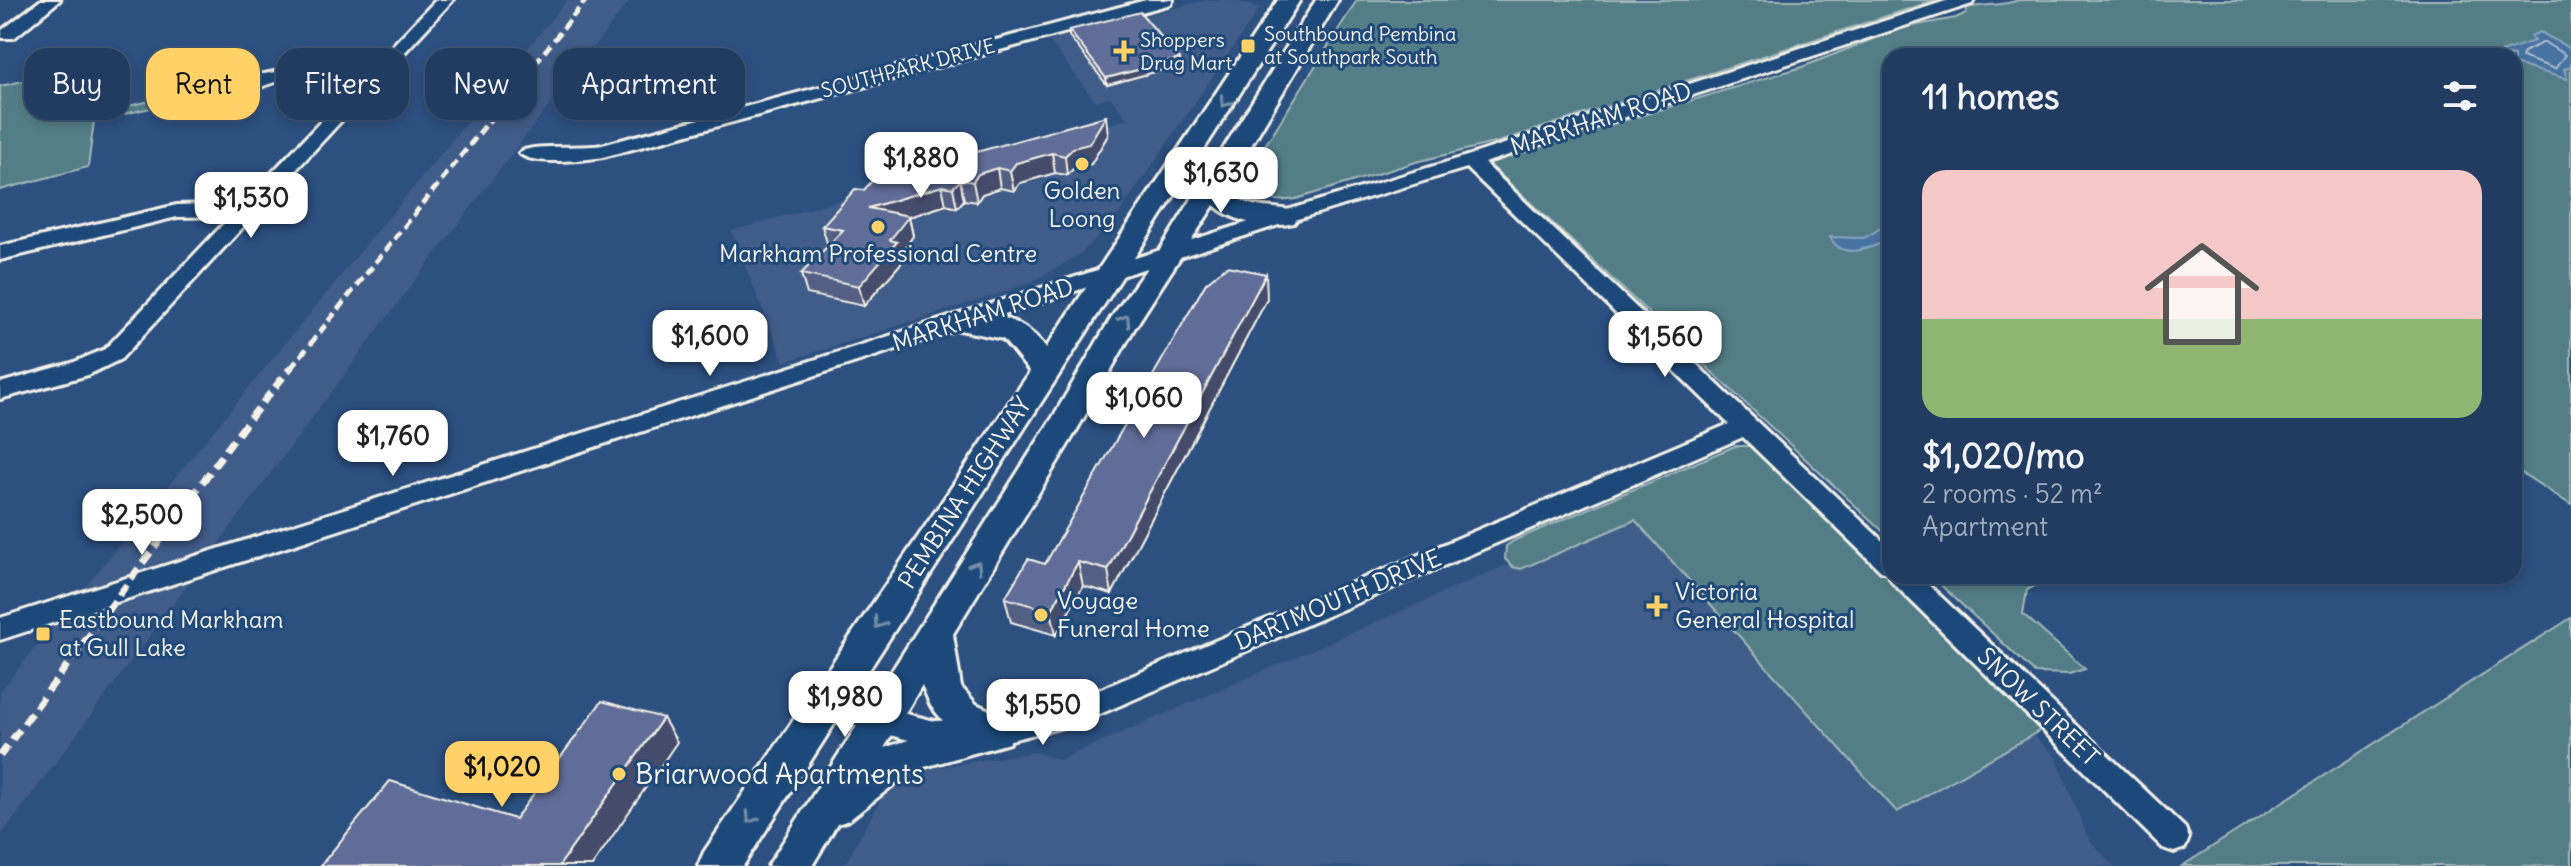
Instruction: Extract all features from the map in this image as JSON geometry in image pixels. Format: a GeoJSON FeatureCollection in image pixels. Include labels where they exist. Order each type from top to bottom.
{"type":"FeatureCollection","features":[{"type":"Feature","properties":{"kind":"main road","name":"PEMBINA HIGHWAY"},"geometry":{"type":"LineString","coordinates":[[789,866],[1103,361],[1121,325],[1171,254],[1327,0]]}},
{"type":"Feature","properties":{"kind":"main road","name":"PEMBINA HIGHWAY"},"geometry":{"type":"LineString","coordinates":[[719,866],[1110,274],[1279,4]]}},
{"type":"Feature","properties":{"kind":"main road"},"geometry":{"type":"LineString","coordinates":[[1214,183],[1218,195],[1238,211],[1253,216],[1284,217]]}},
{"type":"Feature","properties":{"kind":"main road"},"geometry":{"type":"LineString","coordinates":[[965,322],[1003,326],[1021,335],[1045,371]]}},
{"type":"Feature","properties":{"kind":"main road"},"geometry":{"type":"LineString","coordinates":[[935,632],[936,675],[945,697],[968,722],[995,731]]}},
{"type":"Feature","properties":{"kind":"main road"},"geometry":{"type":"LineString","coordinates":[[816,822],[892,763],[913,753],[995,731]]}},
{"type":"Feature","properties":{"kind":"street"},"geometry":{"type":"LineString","coordinates":[[8,34],[52,0]]}},
{"type":"Feature","properties":{"kind":"street"},"geometry":{"type":"LineString","coordinates":[[400,48],[445,0]]}},
{"type":"Feature","properties":{"kind":"street","name":"SOUTHPARK DRIVE"},"geometry":{"type":"LineString","coordinates":[[534,147],[581,155],[624,146],[1165,0]]}},
{"type":"Feature","properties":{"kind":"street","name":"MARKHAM ROAD"},"geometry":{"type":"LineString","coordinates":[[0,629],[965,322],[1284,217],[1471,161],[1966,0]]}},
{"type":"Feature","properties":{"kind":"street"},"geometry":{"type":"LineString","coordinates":[[265,79],[276,77]]}},
{"type":"Feature","properties":{"kind":"street"},"geometry":{"type":"LineString","coordinates":[[0,391],[80,369],[113,354],[333,120]]}},
{"type":"Feature","properties":{"kind":"street"},"geometry":{"type":"LineString","coordinates":[[1471,161],[1882,556]]}},
{"type":"Feature","properties":{"kind":"street"},"geometry":{"type":"LineString","coordinates":[[0,253],[177,211],[249,209]]}},
{"type":"Feature","properties":{"kind":"street","name":"DARTMOUTH DRIVE"},"geometry":{"type":"LineString","coordinates":[[825,706],[935,734],[995,731],[1079,711],[1747,426]]}},
{"type":"Feature","properties":{"kind":"street","name":"SNOW STREET"},"geometry":{"type":"LineString","coordinates":[[1910,584],[2174,838]]}},
{"type":"Feature","properties":{"kind":"shaded area"},"geometry":{"type":"Polygon","coordinates":[[[567,0],[630,0],[593,48],[553,48],[553,100],[400,300],[0,837],[0,691],[469,120],[537,120],[537,48],[528,48],[567,0]]]}},
{"type":"Feature","properties":{"kind":"shaded area"},"geometry":{"type":"Polygon","coordinates":[[[1206,0],[1232,0],[1260,8],[1115,219],[1082,253],[1034,281],[1005,292],[784,362],[731,231],[1127,119],[1110,97],[1095,101],[1049,41],[1206,0]]]}},
{"type":"Feature","properties":{"kind":"shaded area","name":"Victoria General Hospital"},"geometry":{"type":"Polygon","coordinates":[[[1750,459],[2056,757],[2088,838],[2114,866],[844,866],[886,790],[921,770],[1035,752],[1059,760],[1750,459]]]}},
{"type":"Feature","properties":{"kind":"green space"},"geometry":{"type":"Polygon","coordinates":[[[1357,0],[1936,0],[1498,142],[1416,162],[1296,199],[1278,200],[1262,196],[1252,189],[1251,179],[1255,173],[1252,166],[1357,0]]]}},
{"type":"Feature","properties":{"kind":"green space"},"geometry":{"type":"Polygon","coordinates":[[[2019,0],[2571,0],[2571,505],[2522,473],[2522,48],[1882,48],[1882,531],[1487,162],[1802,67],[1901,28],[1956,18],[1966,13],[1967,8],[2019,0]]]}},
{"type":"Feature","properties":{"kind":"green space"},"geometry":{"type":"Polygon","coordinates":[[[24,81],[24,120],[98,120],[94,121],[88,167],[0,190],[0,86],[24,81]]]}},
{"type":"Feature","properties":{"kind":"green space"},"geometry":{"type":"Polygon","coordinates":[[[146,102],[146,109],[130,113],[130,106],[146,102]]]}},
{"type":"Feature","properties":{"kind":"green space"},"geometry":{"type":"Polygon","coordinates":[[[1735,446],[1752,446],[1763,452],[1882,569],[1882,584],[1897,584],[2041,726],[2039,731],[1897,812],[1635,520],[1521,569],[1513,567],[1505,559],[1506,546],[1735,446]]]}},
{"type":"Feature","properties":{"kind":"green space"},"geometry":{"type":"Polygon","coordinates":[[[1940,584],[2039,584],[2027,590],[2023,614],[2085,669],[2069,674],[2035,673],[1940,584]]]}},
{"type":"Feature","properties":{"kind":"green space"},"geometry":{"type":"Polygon","coordinates":[[[2571,618],[2571,866],[2182,866],[2571,618]]]}},
{"type":"Feature","properties":{"kind":"water"},"geometry":{"type":"Polygon","coordinates":[[[2540,32],[2571,49],[2571,67],[2564,69],[2567,79],[2522,66],[2522,48],[2513,48],[2534,41],[2530,36],[2540,32]]]}},
{"type":"Feature","properties":{"kind":"water"},"geometry":{"type":"Polygon","coordinates":[[[1882,228],[1882,243],[1866,249],[1842,249],[1830,237],[1864,238],[1882,228]]]}},
{"type":"Feature","properties":{"kind":"building","name":"Shoppers Drug Mart"},"geometry":{"type":"Polygon","coordinates":[[[1140,12],[1180,59],[1106,78],[1069,30],[1140,12]]]}},
{"type":"Feature","properties":{"kind":"building"},"geometry":{"type":"Polygon","coordinates":[[[1106,116],[1089,144],[1073,148],[1065,156],[1052,153],[1016,163],[1010,171],[997,168],[978,174],[973,182],[960,180],[953,188],[942,186],[868,208],[909,216],[890,240],[897,242],[859,286],[801,274],[843,230],[822,226],[855,189],[864,190],[872,181],[1106,116]]]}},
{"type":"Feature","properties":{"kind":"building"},"geometry":{"type":"Polygon","coordinates":[[[1227,266],[1266,274],[1108,570],[1078,562],[1051,611],[1005,598],[1028,559],[1045,564],[1206,283],[1227,266]]]}},
{"type":"Feature","properties":{"kind":"building"},"geometry":{"type":"Polygon","coordinates":[[[602,701],[663,718],[559,866],[320,866],[390,781],[515,819],[602,701]]]}},
{"type":"Feature","properties":{"kind":"railway"},"geometry":{"type":"LineString","coordinates":[[291,368],[586,0]]}},
{"type":"Feature","properties":{"kind":"railway"},"geometry":{"type":"LineString","coordinates":[[0,756],[244,426],[292,366]]}},
{"type":"Feature","properties":{"kind":"place","name":"Southbound Pembina at Southpark South"},"geometry":{"type":"Point","coordinates":[1248,46]}},
{"type":"Feature","properties":{"kind":"place","name":"Shoppers Drug Mart"},"geometry":{"type":"Point","coordinates":[1124,51]}},
{"type":"Feature","properties":{"kind":"place","name":"Golden Loong"},"geometry":{"type":"Point","coordinates":[1082,164]}},
{"type":"Feature","properties":{"kind":"place","name":"Markham Professional Centre"},"geometry":{"type":"Point","coordinates":[878,227]}},
{"type":"Feature","properties":{"kind":"place","name":"Victoria General Hospital"},"geometry":{"type":"Point","coordinates":[1657,606]}},
{"type":"Feature","properties":{"kind":"place","name":"Voyage Funeral Home"},"geometry":{"type":"Point","coordinates":[1041,615]}},
{"type":"Feature","properties":{"kind":"place","name":"Eastbound Markham at Gull Lake"},"geometry":{"type":"Point","coordinates":[43,634]}},
{"type":"Feature","properties":{"kind":"place","name":"Briarwood Apartments"},"geometry":{"type":"Point","coordinates":[619,774]}}]}
